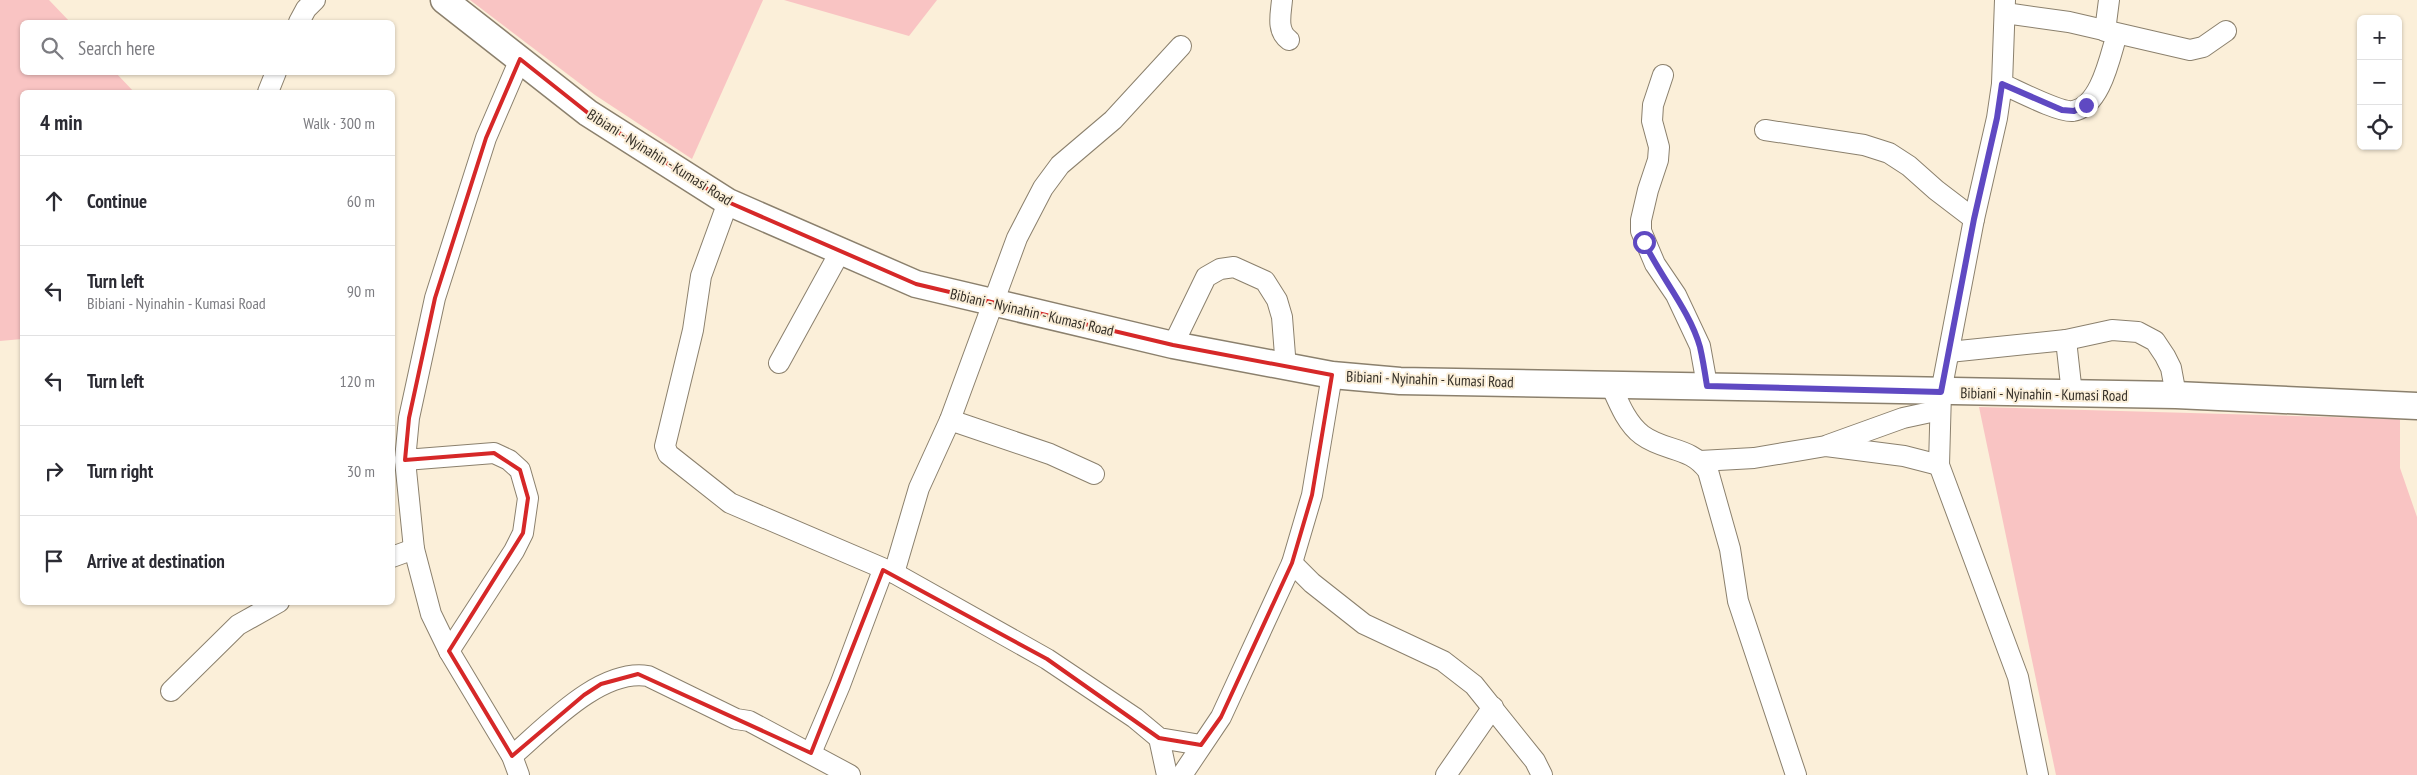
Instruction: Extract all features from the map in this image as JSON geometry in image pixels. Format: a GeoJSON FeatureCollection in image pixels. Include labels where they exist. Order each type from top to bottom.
{"type":"FeatureCollection","features":[{"type":"Feature","properties":{"kind":"main road","name":"Bibiani - Nyinahin - Kumasi Road"},"geometry":{"type":"LineString","coordinates":[[444,0],[588,113],[728,202],[916,284],[1173,345],[1286,368],[1332,375],[1400,381],[1707,386],[1940,401],[2072,394],[2176,395],[2417,406]]}},
{"type":"Feature","properties":{"kind":"street"},"geometry":{"type":"LineString","coordinates":[[300,20],[306,9],[315,0]]}},
{"type":"Feature","properties":{"kind":"street"},"geometry":{"type":"LineString","coordinates":[[1282,0],[1281,28],[1283,35],[1289,40]]}},
{"type":"Feature","properties":{"kind":"street"},"geometry":{"type":"LineString","coordinates":[[2002,84],[2062,110],[2074,111],[2086,105],[2093,97],[2104,77],[2111,32],[2109,0]]}},
{"type":"Feature","properties":{"kind":"street"},"geometry":{"type":"LineString","coordinates":[[2038,775],[2018,677],[1938,466],[1940,401],[1974,219],[1997,118],[2002,84],[2005,6],[2190,50],[2203,48],[2226,31]]}},
{"type":"Feature","properties":{"kind":"street"},"geometry":{"type":"LineString","coordinates":[[811,753],[888,572],[919,488],[950,420],[1017,238],[1043,188],[1060,165],[1119,114],[1181,46]]}},
{"type":"Feature","properties":{"kind":"street"},"geometry":{"type":"LineString","coordinates":[[520,59],[486,138],[435,298],[409,418],[405,460],[414,548],[431,614],[449,651],[512,756],[520,775]]}},
{"type":"Feature","properties":{"kind":"street"},"geometry":{"type":"LineString","coordinates":[[269,90],[275,75]]}},
{"type":"Feature","properties":{"kind":"street"},"geometry":{"type":"LineString","coordinates":[[1663,75],[1653,106],[1652,121],[1659,147],[1658,160],[1643,213],[1641,232],[1655,264],[1676,295],[1700,346],[1707,386]]}},
{"type":"Feature","properties":{"kind":"street"},"geometry":{"type":"LineString","coordinates":[[1765,130],[1864,145],[1888,153],[1909,166],[1936,190],[1974,219]]}},
{"type":"Feature","properties":{"kind":"street"},"geometry":{"type":"LineString","coordinates":[[728,202],[701,276],[693,330],[665,446],[668,454],[730,502],[888,572],[1047,659],[1135,718],[1160,738],[1201,745]]}},
{"type":"Feature","properties":{"kind":"street"},"geometry":{"type":"LineString","coordinates":[[779,363],[840,252]]}},
{"type":"Feature","properties":{"kind":"street"},"geometry":{"type":"LineString","coordinates":[[1173,345],[1206,277],[1220,269],[1234,267],[1265,280],[1277,300],[1282,316],[1286,368]]}},
{"type":"Feature","properties":{"kind":"street"},"geometry":{"type":"LineString","coordinates":[[1949,352],[2066,340],[2112,330],[2138,332],[2155,341],[2171,368],[2176,395]]}},
{"type":"Feature","properties":{"kind":"street"},"geometry":{"type":"LineString","coordinates":[[2066,340],[2072,394]]}},
{"type":"Feature","properties":{"kind":"street"},"geometry":{"type":"LineString","coordinates":[[1182,775],[1221,717],[1292,562],[1312,495],[1332,375]]}},
{"type":"Feature","properties":{"kind":"street"},"geometry":{"type":"LineString","coordinates":[[1610,383],[1627,418],[1642,435],[1663,446],[1689,454],[1700,461],[1708,472],[1730,548],[1738,601],[1796,775]]}},
{"type":"Feature","properties":{"kind":"street"},"geometry":{"type":"LineString","coordinates":[[1700,461],[1754,458],[1826,446],[1903,418],[1940,401]]}},
{"type":"Feature","properties":{"kind":"street"},"geometry":{"type":"LineString","coordinates":[[950,420],[1050,454],[1094,474]]}},
{"type":"Feature","properties":{"kind":"street"},"geometry":{"type":"LineString","coordinates":[[1826,446],[1904,456],[1938,466]]}},
{"type":"Feature","properties":{"kind":"street"},"geometry":{"type":"LineString","coordinates":[[405,460],[494,453],[510,460],[520,470],[528,498],[523,533],[517,545],[449,651]]}},
{"type":"Feature","properties":{"kind":"street"},"geometry":{"type":"LineString","coordinates":[[395,556],[414,548]]}},
{"type":"Feature","properties":{"kind":"street"},"geometry":{"type":"LineString","coordinates":[[1292,562],[1312,583],[1364,624],[1443,661],[1474,685],[1535,762],[1542,775]]}},
{"type":"Feature","properties":{"kind":"street"},"geometry":{"type":"LineString","coordinates":[[171,691],[238,625],[274,605]]}},
{"type":"Feature","properties":{"kind":"street"},"geometry":{"type":"LineString","coordinates":[[512,756],[584,695],[601,684],[625,675],[638,674],[648,676],[736,718],[749,721],[850,775]]}},
{"type":"Feature","properties":{"kind":"street"},"geometry":{"type":"LineString","coordinates":[[1446,775],[1493,707]]}},
{"type":"Feature","properties":{"kind":"street"},"geometry":{"type":"LineString","coordinates":[[1160,738],[1167,775]]}},
{"type":"Feature","properties":{"kind":"highlighted area"},"geometry":{"type":"Polygon","coordinates":[[[520,59],[588,113],[728,202],[916,284],[1173,345],[1332,375],[1312,495],[1292,563],[1221,717],[1201,745],[1159,738],[1047,659],[883,570],[811,753],[638,674],[601,684],[584,695],[512,756],[449,651],[523,533],[528,498],[520,470],[494,453],[405,460],[409,418],[435,298],[486,138],[520,59]]]}},
{"type":"Feature","properties":{"kind":"shaded area"},"geometry":{"type":"Polygon","coordinates":[[[0,0],[49,0],[68,20],[20,20],[20,75],[118,75],[132,90],[20,90],[20,339],[0,341],[0,0]]]}},
{"type":"Feature","properties":{"kind":"shaded area"},"geometry":{"type":"Polygon","coordinates":[[[470,0],[763,0],[692,159],[595,95],[470,0]]]}},
{"type":"Feature","properties":{"kind":"shaded area"},"geometry":{"type":"Polygon","coordinates":[[[784,0],[937,0],[909,36],[784,0]]]}},
{"type":"Feature","properties":{"kind":"shaded area"},"geometry":{"type":"Polygon","coordinates":[[[1979,407],[2400,419],[2400,468],[2417,517],[2417,775],[2056,775],[1979,407]]]}},
{"type":"Feature","properties":{"kind":"route"},"geometry":{"type":"LineString","coordinates":[[1644,242],[1655,264],[1676,295],[1700,346],[1707,386],[1941,392],[1974,219],[1997,118],[2002,84],[2062,110],[2074,111],[2086,105]]}}]}
